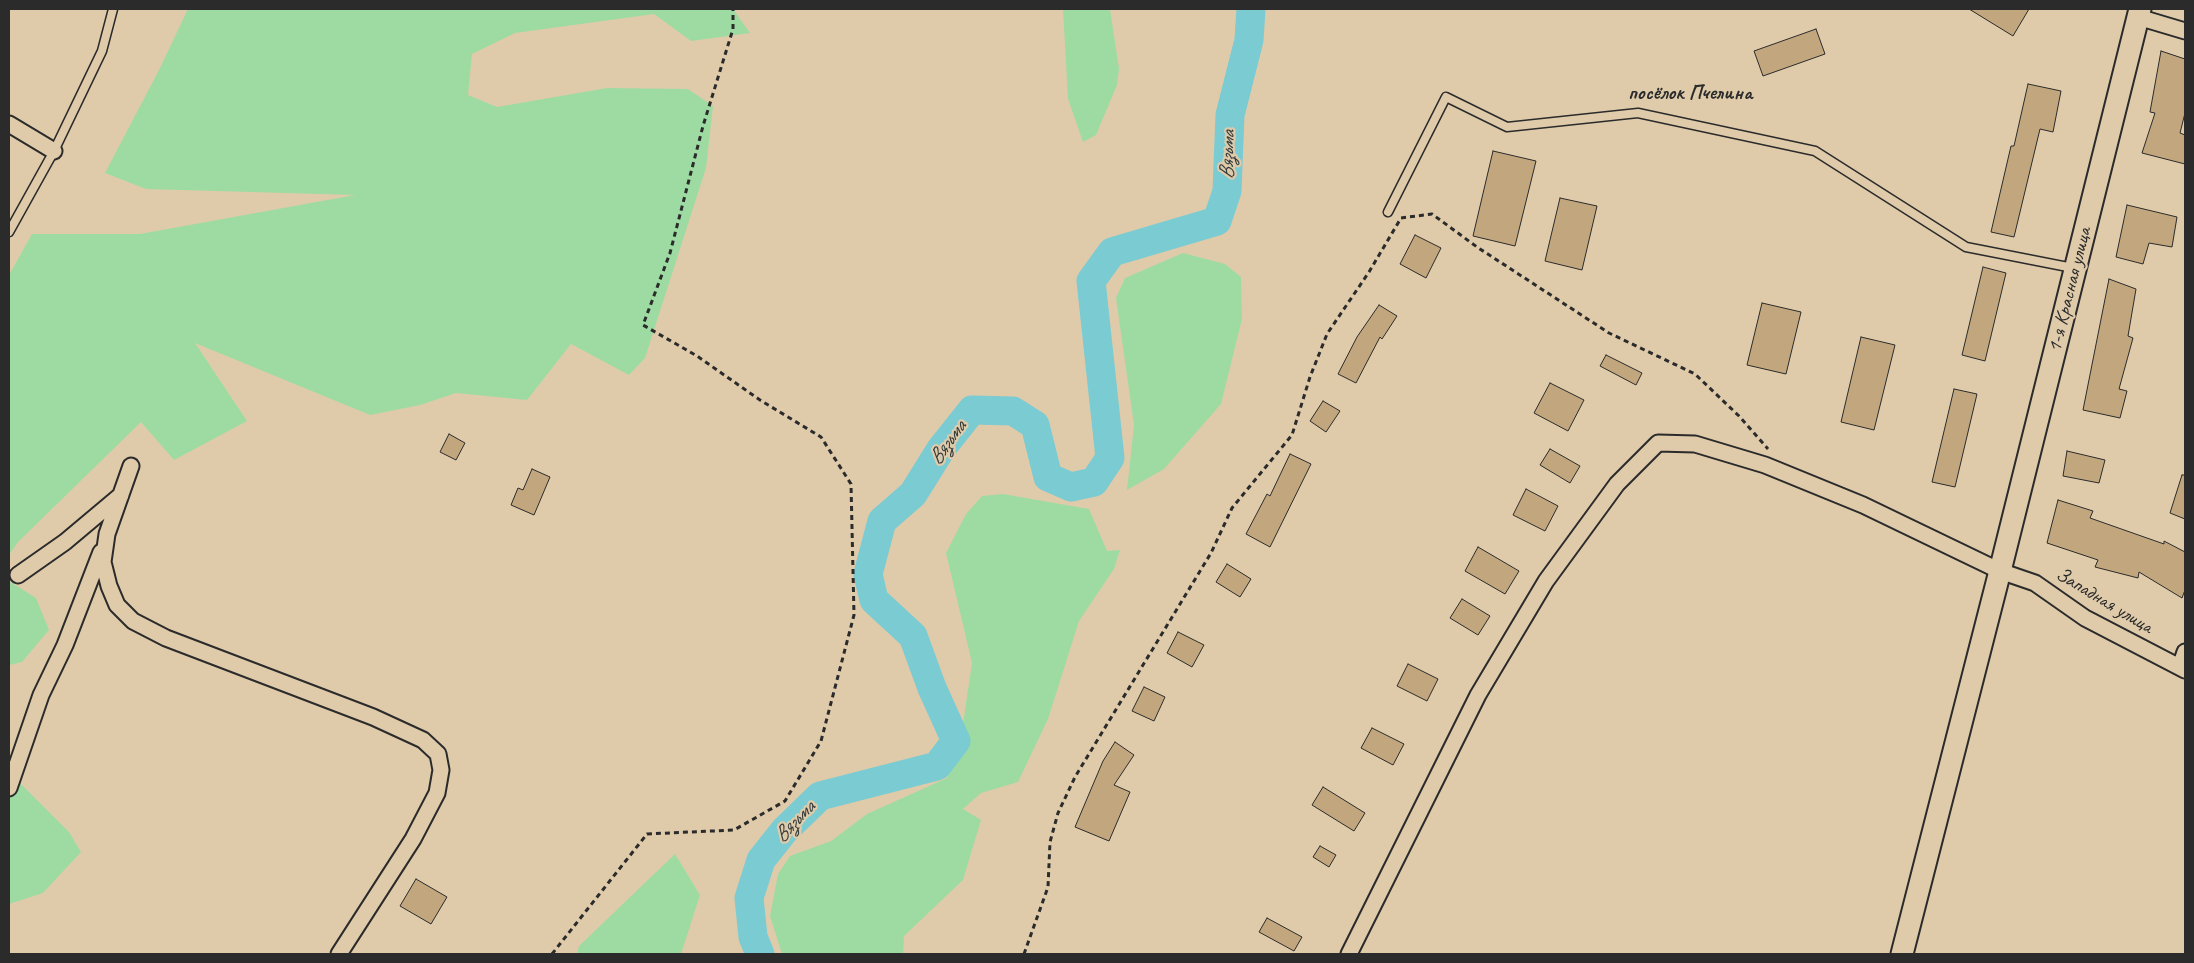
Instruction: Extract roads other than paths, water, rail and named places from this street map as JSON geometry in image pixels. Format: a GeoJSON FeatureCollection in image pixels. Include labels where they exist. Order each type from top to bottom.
{"type":"FeatureCollection","features":[{"type":"Feature","properties":{"kind":"main road","name":"1-я Красная улица"},"geometry":{"type":"LineString","coordinates":[[1902,954],[2075,268],[2134,11]]}},
{"type":"Feature","properties":{"kind":"street"},"geometry":{"type":"LineString","coordinates":[[2134,11],[2185,31]]}},
{"type":"Feature","properties":{"kind":"street"},"geometry":{"type":"LineString","coordinates":[[9,124],[54,151]]}},
{"type":"Feature","properties":{"kind":"street","name":"Западная улица"},"geometry":{"type":"LineString","coordinates":[[1349,954],[1478,695],[1546,581],[1617,484],[1658,443],[1695,444],[1765,465],[1863,505],[2000,571],[2036,583],[2085,618],[2183,669]]}},
{"type":"Feature","properties":{"kind":"street"},"geometry":{"type":"LineString","coordinates":[[9,788],[41,696],[65,646],[131,466]]}},
{"type":"Feature","properties":{"kind":"street"},"geometry":{"type":"LineString","coordinates":[[18,575],[65,542],[121,495]]}},
{"type":"Feature","properties":{"kind":"street"},"geometry":{"type":"LineString","coordinates":[[107,534],[103,562],[109,586],[117,605],[133,621],[176,642],[373,717],[423,740],[438,754],[442,770],[438,792],[413,839],[339,954]]}},
{"type":"Feature","properties":{"kind":"street"},"geometry":{"type":"LineString","coordinates":[[2183,669],[2185,652]]}},
{"type":"Feature","properties":{"kind":"lane"},"geometry":{"type":"LineString","coordinates":[[9,232],[54,151],[102,50],[113,9]]}},
{"type":"Feature","properties":{"kind":"lane"},"geometry":{"type":"LineString","coordinates":[[1388,212],[1446,97],[1507,127],[1638,113],[1815,151],[1966,247],[2075,268]]}},
{"type":"Feature","properties":{"kind":"waterway","name":"Вязьма"},"geometry":{"type":"LineString","coordinates":[[760,954],[753,937],[749,898],[761,860],[784,831],[820,796],[937,766],[956,741],[932,688],[913,636],[874,600],[868,574],[882,521],[913,494],[941,449],[972,410],[1013,411],[1035,425],[1048,477],[1071,487],[1094,482],[1110,458],[1091,281],[1112,252],[1217,221],[1227,191],[1230,115],[1249,40],[1251,9]]}},
{"type":"Feature","properties":{"kind":"district","name":"посёлок Пчелина"},"geometry":{"type":"Point","coordinates":[1690,93]}}]}
